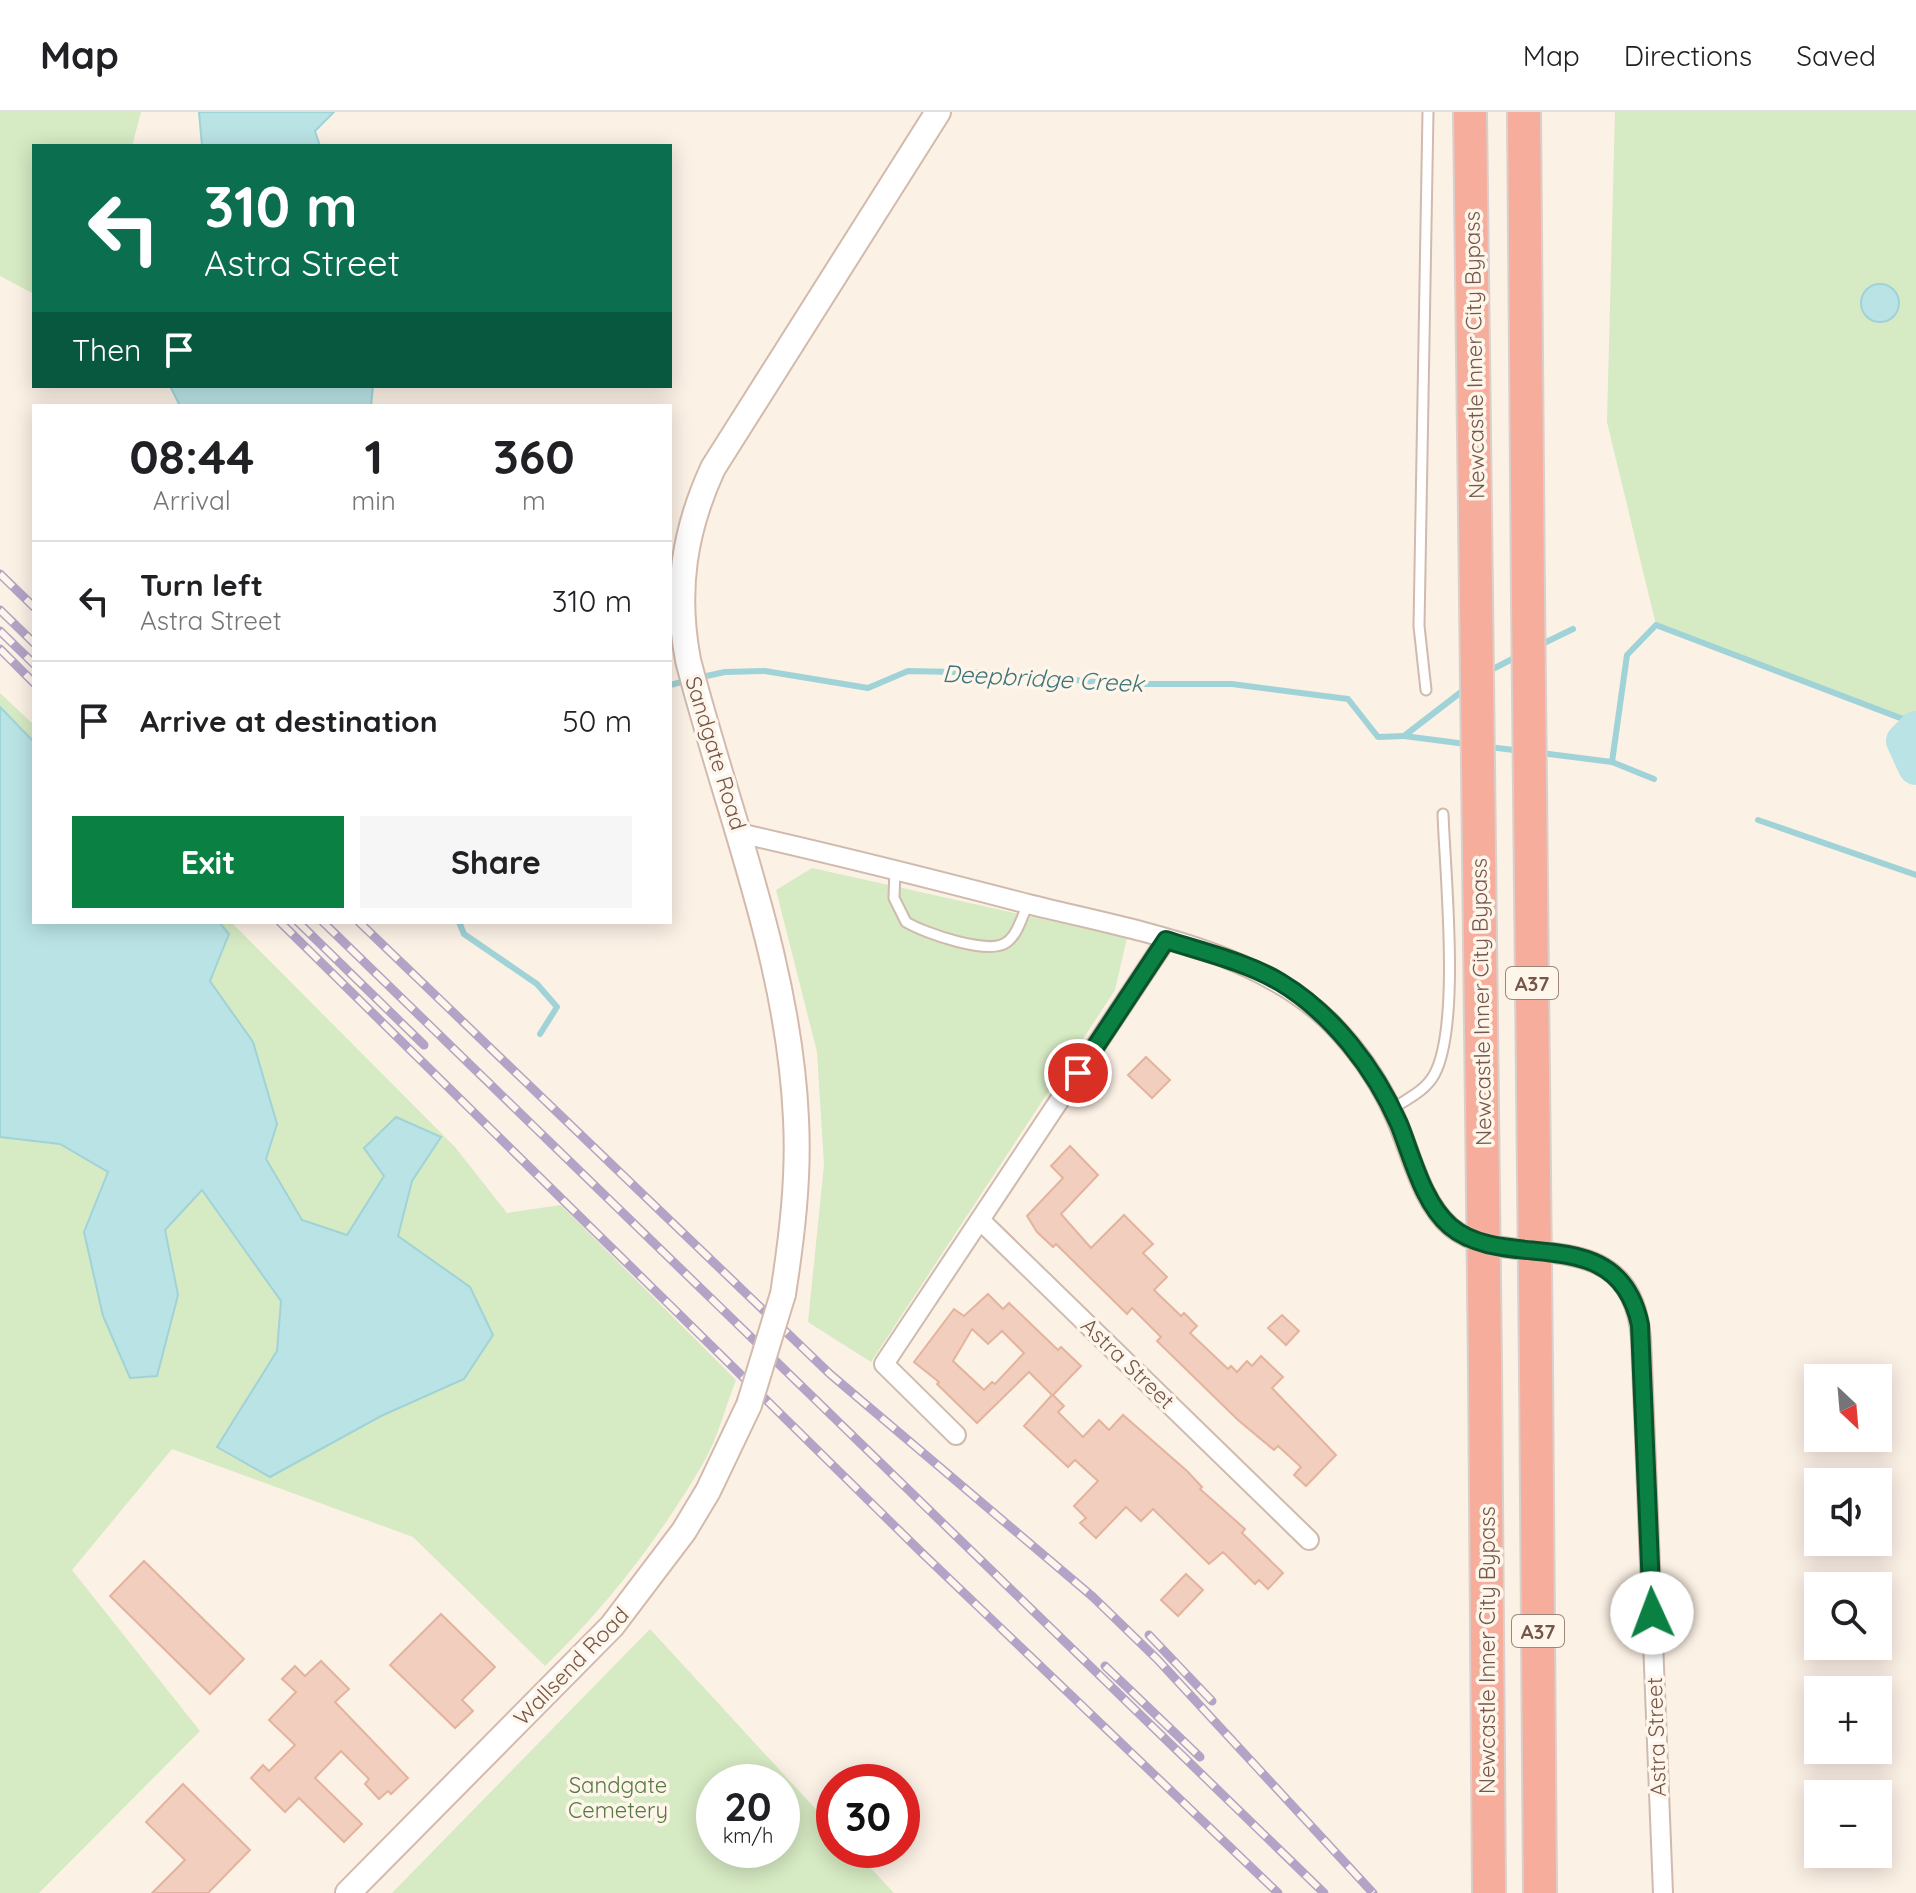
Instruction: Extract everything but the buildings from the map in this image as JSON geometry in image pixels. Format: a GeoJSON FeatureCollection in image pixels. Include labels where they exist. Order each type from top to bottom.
{"type":"FeatureCollection","features":[{"type":"Feature","properties":{"kind":"highway","name":"Newcastle Inner City Bypass"},"geometry":{"type":"LineString","coordinates":[[1470,112],[1489,1891]]}},
{"type":"Feature","properties":{"kind":"highway","name":"A37"},"geometry":{"type":"LineString","coordinates":[[1524,112],[1540,1893]]}},
{"type":"Feature","properties":{"kind":"main road","name":"Sandgate Road"},"geometry":{"type":"LineString","coordinates":[[749,1405],[783,1294],[797,1176],[792,1072],[764,920],[688,660],[682,630],[683,563],[689,530],[713,468],[938,112]]}},
{"type":"Feature","properties":{"kind":"main road","name":"Wallsend Road"},"geometry":{"type":"LineString","coordinates":[[348,1893],[612,1626],[684,1531],[708,1491],[749,1405]]}},
{"type":"Feature","properties":{"kind":"street","name":"Astra Street"},"geometry":{"type":"LineString","coordinates":[[739,833],[895,868],[1166,940],[1279,981],[1306,1000],[1352,1047],[1392,1109],[1434,1207],[1451,1227],[1476,1239],[1587,1260],[1622,1285],[1637,1311],[1663,1893]]}},
{"type":"Feature","properties":{"kind":"street"},"geometry":{"type":"LineString","coordinates":[[956,1435],[884,1364],[1166,940]]}},
{"type":"Feature","properties":{"kind":"street","name":"Astra Street"},"geometry":{"type":"LineString","coordinates":[[980,1220],[1309,1540]]}},
{"type":"Feature","properties":{"kind":"lane"},"geometry":{"type":"LineString","coordinates":[[1426,690],[1419,626],[1428,112]]}},
{"type":"Feature","properties":{"kind":"lane"},"geometry":{"type":"LineString","coordinates":[[1392,1109],[1425,1086],[1444,1050],[1448,958],[1443,814]]}},
{"type":"Feature","properties":{"kind":"lane"},"geometry":{"type":"LineString","coordinates":[[895,868],[894,898],[906,922],[983,948],[1007,943],[1028,904]]}},
{"type":"Feature","properties":{"kind":"green space"},"geometry":{"type":"Polygon","coordinates":[[[0,112],[141,112],[133,144],[32,144],[32,293],[0,276],[0,112]]]}},
{"type":"Feature","properties":{"kind":"green space"},"geometry":{"type":"Polygon","coordinates":[[[1615,112],[1916,112],[1916,724],[1656,625],[1607,422],[1615,112]]]}},
{"type":"Feature","properties":{"kind":"green space"},"geometry":{"type":"Polygon","coordinates":[[[0,693],[32,723],[32,924],[233,924],[455,1147],[507,1213],[561,1205],[736,1380],[707,1457],[667,1521],[610,1596],[545,1666],[413,1537],[172,1449],[72,1570],[200,1731],[39,1893],[0,1893],[0,693]]]}},
{"type":"Feature","properties":{"kind":"green space"},"geometry":{"type":"Polygon","coordinates":[[[812,868],[1127,938],[1115,990],[871,1362],[808,1322],[824,1165],[817,1052],[776,890],[812,868]]]}},
{"type":"Feature","properties":{"kind":"green space","name":"Sandgate Cemetery"},"geometry":{"type":"Polygon","coordinates":[[[650,1629],[774,1764],[696,1764],[696,1868],[800,1868],[800,1792],[816,1809],[816,1868],[871,1868],[894,1893],[392,1893],[650,1629]]]}},
{"type":"Feature","properties":{"kind":"water"},"geometry":{"type":"Polygon","coordinates":[[[199,112],[334,112],[315,131],[319,144],[202,144],[199,112]]]}},
{"type":"Feature","properties":{"kind":"water"},"geometry":{"type":"Polygon","coordinates":[[[1880,284],[1893,290],[1899,303],[1893,316],[1880,322],[1867,316],[1861,303],[1867,290],[1880,284]]]}},
{"type":"Feature","properties":{"kind":"water"},"geometry":{"type":"Polygon","coordinates":[[[171,388],[373,388],[371,404],[179,404],[171,388]]]}},
{"type":"Feature","properties":{"kind":"water"},"geometry":{"type":"Polygon","coordinates":[[[0,707],[32,740],[32,924],[221,924],[229,934],[210,981],[253,1042],[277,1124],[266,1159],[302,1220],[347,1235],[384,1176],[364,1148],[396,1117],[441,1137],[412,1181],[398,1236],[470,1287],[493,1335],[464,1379],[381,1416],[270,1477],[217,1447],[277,1351],[281,1301],[202,1190],[165,1230],[178,1295],[157,1376],[130,1378],[103,1316],[84,1232],[108,1172],[60,1144],[0,1137],[0,707]]]}},
{"type":"Feature","properties":{"kind":"waterway"},"geometry":{"type":"LineString","coordinates":[[1541,753],[1612,762],[1627,655],[1656,625],[1916,724]]}},
{"type":"Feature","properties":{"kind":"waterway"},"geometry":{"type":"LineString","coordinates":[[1540,645],[1573,629]]}},
{"type":"Feature","properties":{"kind":"waterway"},"geometry":{"type":"LineString","coordinates":[[1487,672],[1520,655]]}},
{"type":"Feature","properties":{"kind":"waterway","name":"Deepbridge Creek"},"geometry":{"type":"LineString","coordinates":[[697,678],[725,672],[765,671],[868,688],[908,671],[1003,673],[1115,684],[1232,684],[1348,699],[1378,737],[1404,736]]}},
{"type":"Feature","properties":{"kind":"waterway","name":"Deepbridge Creek"},"geometry":{"type":"LineString","coordinates":[[672,684],[686,681]]}},
{"type":"Feature","properties":{"kind":"waterway"},"geometry":{"type":"LineString","coordinates":[[1465,689],[1404,736],[1466,744]]}},
{"type":"Feature","properties":{"kind":"waterway"},"geometry":{"type":"LineString","coordinates":[[1916,729],[1904,741],[1916,767]]}},
{"type":"Feature","properties":{"kind":"waterway"},"geometry":{"type":"LineString","coordinates":[[1489,747],[1522,751]]}},
{"type":"Feature","properties":{"kind":"waterway"},"geometry":{"type":"LineString","coordinates":[[1612,762],[1654,779]]}},
{"type":"Feature","properties":{"kind":"waterway"},"geometry":{"type":"LineString","coordinates":[[1758,820],[1916,875]]}},
{"type":"Feature","properties":{"kind":"waterway","name":"Deepbridge Creek"},"geometry":{"type":"LineString","coordinates":[[460,924],[464,934],[537,984],[557,1007],[540,1034]]}},
{"type":"Feature","properties":{"kind":"railway"},"geometry":{"type":"LineString","coordinates":[[0,574],[32,605]]}},
{"type":"Feature","properties":{"kind":"railway"},"geometry":{"type":"LineString","coordinates":[[0,610],[32,641]]}},
{"type":"Feature","properties":{"kind":"railway"},"geometry":{"type":"LineString","coordinates":[[0,631],[32,662]]}},
{"type":"Feature","properties":{"kind":"railway"},"geometry":{"type":"LineString","coordinates":[[0,649],[32,681]]}},
{"type":"Feature","properties":{"kind":"railway"},"geometry":{"type":"LineString","coordinates":[[282,924],[920,1551],[1278,1893]]}},
{"type":"Feature","properties":{"kind":"railway"},"geometry":{"type":"LineString","coordinates":[[300,924],[424,1045]]}},
{"type":"Feature","properties":{"kind":"railway"},"geometry":{"type":"LineString","coordinates":[[325,924],[1324,1893]]}},
{"type":"Feature","properties":{"kind":"railway"},"geometry":{"type":"LineString","coordinates":[[361,924],[830,1374],[1093,1597],[1157,1659],[1373,1893]]}},
{"type":"Feature","properties":{"kind":"railway"},"geometry":{"type":"LineString","coordinates":[[1149,1635],[1212,1701]]}},
{"type":"Feature","properties":{"kind":"railway"},"geometry":{"type":"LineString","coordinates":[[1105,1666],[1200,1757]]}},
{"type":"Feature","properties":{"kind":"route"},"geometry":{"type":"LineString","coordinates":[[1078,1073],[1166,940],[1245,966],[1279,981],[1306,1000],[1352,1047],[1392,1109],[1434,1207],[1451,1227],[1463,1235],[1493,1243],[1571,1255],[1600,1266],[1612,1275],[1631,1297],[1640,1325],[1652,1613]]}}]}
